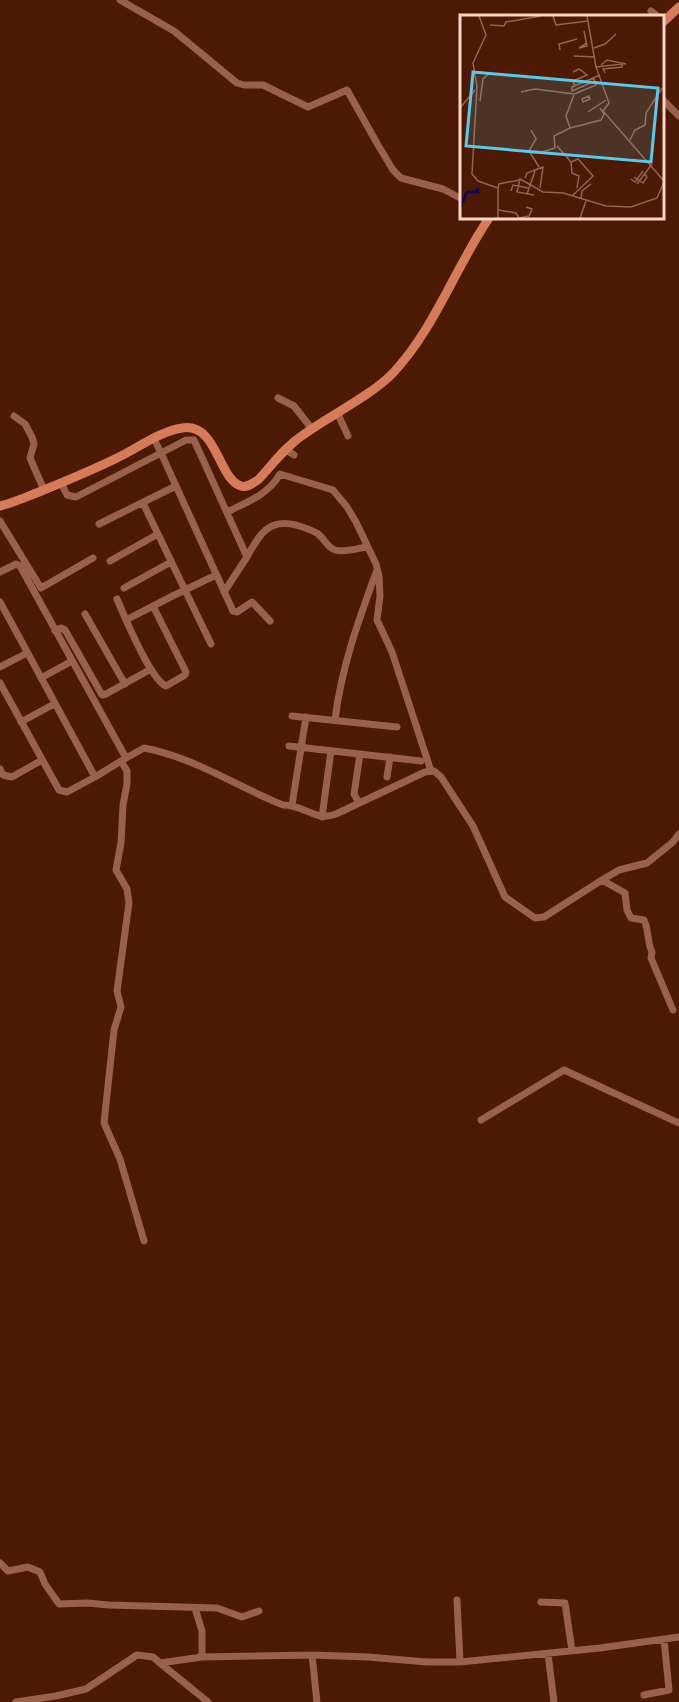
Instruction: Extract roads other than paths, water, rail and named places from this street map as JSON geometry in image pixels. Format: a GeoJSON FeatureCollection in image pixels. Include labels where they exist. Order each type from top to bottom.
{"type":"FeatureCollection","features":[{"type":"Feature","properties":{"kind":"street"},"geometry":{"type":"LineString","coordinates":[[120,0],[174,31],[237,83],[263,85],[299,104],[314,106],[343,91],[348,91],[393,170],[401,178],[443,189],[460,198]]}},
{"type":"Feature","properties":{"kind":"street"},"geometry":{"type":"LineString","coordinates":[[664,16],[679,7]]}},
{"type":"Feature","properties":{"kind":"street"},"geometry":{"type":"LineString","coordinates":[[664,100],[679,116]]}},
{"type":"Feature","properties":{"kind":"street"},"geometry":{"type":"LineString","coordinates":[[1,504],[92,470],[176,429],[192,427],[202,432],[222,457],[229,475],[241,486],[258,480],[269,467],[290,452],[312,429],[378,386],[401,364],[433,316],[488,219]]}},
{"type":"Feature","properties":{"kind":"street"},"geometry":{"type":"LineString","coordinates":[[278,398],[294,406],[312,429]]}},
{"type":"Feature","properties":{"kind":"street"},"geometry":{"type":"LineString","coordinates":[[337,412],[348,436]]}},
{"type":"Feature","properties":{"kind":"street"},"geometry":{"type":"LineString","coordinates":[[14,416],[25,424],[32,437],[34,444],[30,459],[44,489]]}},
{"type":"Feature","properties":{"kind":"street"},"geometry":{"type":"LineString","coordinates":[[154,439],[234,612],[252,602],[270,621]]}},
{"type":"Feature","properties":{"kind":"street"},"geometry":{"type":"LineString","coordinates":[[61,483],[67,495],[76,497],[186,440],[194,440],[247,557]]}},
{"type":"Feature","properties":{"kind":"street"},"geometry":{"type":"LineString","coordinates":[[269,467],[280,474],[325,487],[338,494],[356,522],[377,569],[380,584],[377,620],[392,652],[431,771],[441,777],[473,826],[505,897],[535,918],[544,917],[620,870],[647,863],[673,842],[679,834]]}},
{"type":"Feature","properties":{"kind":"street"},"geometry":{"type":"LineString","coordinates":[[226,512],[257,498],[269,489],[280,474]]}},
{"type":"Feature","properties":{"kind":"street"},"geometry":{"type":"LineString","coordinates":[[99,524],[176,486]]}},
{"type":"Feature","properties":{"kind":"street"},"geometry":{"type":"LineString","coordinates":[[143,504],[211,644]]}},
{"type":"Feature","properties":{"kind":"street"},"geometry":{"type":"LineString","coordinates":[[0,521],[41,588],[93,558]]}},
{"type":"Feature","properties":{"kind":"street"},"geometry":{"type":"LineString","coordinates":[[224,592],[258,538],[265,530],[279,524],[288,523],[317,533],[333,549],[345,551],[367,547]]}},
{"type":"Feature","properties":{"kind":"street"},"geometry":{"type":"LineString","coordinates":[[110,561],[158,534]]}},
{"type":"Feature","properties":{"kind":"street"},"geometry":{"type":"LineString","coordinates":[[124,588],[171,562]]}},
{"type":"Feature","properties":{"kind":"street"},"geometry":{"type":"LineString","coordinates":[[0,572],[19,564],[123,760],[128,777],[116,870],[127,890],[129,903],[117,992],[121,1005],[114,1030],[104,1123],[120,1159],[144,1241]]}},
{"type":"Feature","properties":{"kind":"street"},"geometry":{"type":"LineString","coordinates":[[335,720],[338,692],[347,657],[377,569]]}},
{"type":"Feature","properties":{"kind":"street"},"geometry":{"type":"LineString","coordinates":[[126,620],[216,575]]}},
{"type":"Feature","properties":{"kind":"street"},"geometry":{"type":"LineString","coordinates":[[117,599],[151,669],[161,684],[166,686],[186,674],[153,606]]}},
{"type":"Feature","properties":{"kind":"street"},"geometry":{"type":"LineString","coordinates":[[0,602],[95,777]]}},
{"type":"Feature","properties":{"kind":"street"},"geometry":{"type":"LineString","coordinates":[[86,614],[125,684]]}},
{"type":"Feature","properties":{"kind":"street"},"geometry":{"type":"LineString","coordinates":[[55,631],[61,628],[65,630],[102,695],[151,669]]}},
{"type":"Feature","properties":{"kind":"street"},"geometry":{"type":"LineString","coordinates":[[0,667],[27,653]]}},
{"type":"Feature","properties":{"kind":"street"},"geometry":{"type":"LineString","coordinates":[[40,678],[72,661]]}},
{"type":"Feature","properties":{"kind":"street"},"geometry":{"type":"LineString","coordinates":[[0,683],[61,792],[67,792],[95,777],[141,748],[154,750],[206,768],[283,805],[292,805],[322,817],[336,814],[431,771]]}},
{"type":"Feature","properties":{"kind":"street"},"geometry":{"type":"LineString","coordinates":[[21,722],[54,704]]}},
{"type":"Feature","properties":{"kind":"street"},"geometry":{"type":"LineString","coordinates":[[292,716],[398,727]]}},
{"type":"Feature","properties":{"kind":"street"},"geometry":{"type":"LineString","coordinates":[[292,805],[306,717]]}},
{"type":"Feature","properties":{"kind":"street"},"geometry":{"type":"LineString","coordinates":[[289,746],[421,761]]}},
{"type":"Feature","properties":{"kind":"street"},"geometry":{"type":"LineString","coordinates":[[322,817],[331,751]]}},
{"type":"Feature","properties":{"kind":"street"},"geometry":{"type":"LineString","coordinates":[[358,803],[354,794],[360,754]]}},
{"type":"Feature","properties":{"kind":"street"},"geometry":{"type":"LineString","coordinates":[[387,777],[390,758]]}},
{"type":"Feature","properties":{"kind":"street"},"geometry":{"type":"LineString","coordinates":[[0,769],[3,775],[12,777],[42,760]]}},
{"type":"Feature","properties":{"kind":"street"},"geometry":{"type":"LineString","coordinates":[[602,880],[625,893],[627,910],[631,918],[644,920],[648,945],[652,952],[651,958],[673,1010]]}},
{"type":"Feature","properties":{"kind":"street"},"geometry":{"type":"LineString","coordinates":[[481,1120],[564,1070],[679,1123]]}},
{"type":"Feature","properties":{"kind":"street"},"geometry":{"type":"LineString","coordinates":[[0,1563],[6,1570],[28,1567],[40,1572],[59,1605],[87,1603],[217,1608],[242,1617],[259,1611]]}},
{"type":"Feature","properties":{"kind":"street"},"geometry":{"type":"LineString","coordinates":[[457,1600],[460,1662]]}},
{"type":"Feature","properties":{"kind":"street"},"geometry":{"type":"LineString","coordinates":[[541,1602],[565,1603],[572,1651]]}},
{"type":"Feature","properties":{"kind":"street"},"geometry":{"type":"LineString","coordinates":[[195,1608],[202,1631],[202,1657]]}},
{"type":"Feature","properties":{"kind":"street"},"geometry":{"type":"LineString","coordinates":[[160,1662],[202,1657],[312,1655],[460,1662],[548,1654],[679,1637]]}},
{"type":"Feature","properties":{"kind":"street"},"geometry":{"type":"LineString","coordinates":[[644,1695],[669,1690],[664,1639]]}},
{"type":"Feature","properties":{"kind":"street"},"geometry":{"type":"LineString","coordinates":[[548,1654],[554,1702]]}},
{"type":"Feature","properties":{"kind":"street"},"geometry":{"type":"LineString","coordinates":[[16,1702],[86,1689],[136,1655],[153,1657],[208,1702]]}},
{"type":"Feature","properties":{"kind":"street"},"geometry":{"type":"LineString","coordinates":[[312,1655],[317,1702]]}}]}
